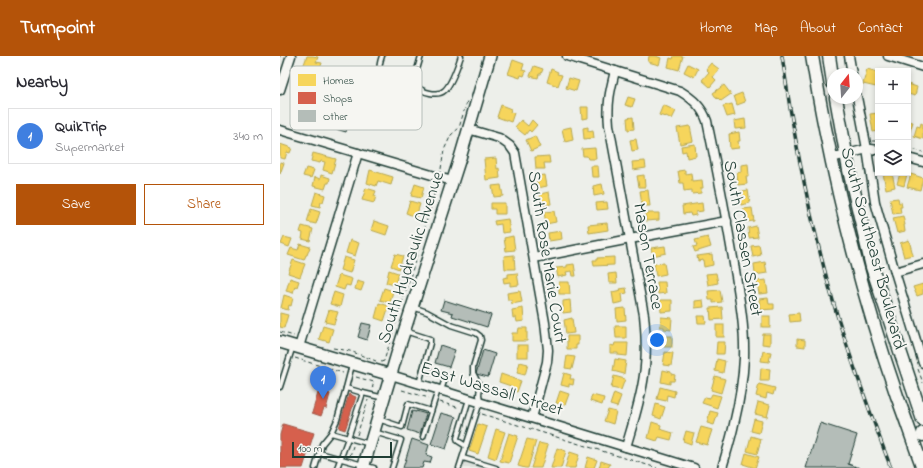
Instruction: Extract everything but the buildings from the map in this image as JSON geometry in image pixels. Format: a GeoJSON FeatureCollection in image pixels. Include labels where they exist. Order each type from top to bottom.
{"type":"FeatureCollection","features":[{"type":"Feature","properties":{"kind":"main road","name":"South Southeast Boulevard"},"geometry":{"type":"LineString","coordinates":[[812,56],[824,126],[841,203],[861,280],[885,360],[923,468]]}},
{"type":"Feature","properties":{"kind":"main road"},"geometry":{"type":"LineString","coordinates":[[829,56],[831,68]]}},
{"type":"Feature","properties":{"kind":"main road","name":"South Southeast Boulevard"},"geometry":{"type":"LineString","coordinates":[[837,104],[846,154],[872,266],[923,420]]}},
{"type":"Feature","properties":{"kind":"street"},"geometry":{"type":"LineString","coordinates":[[280,90],[290,56]]}},
{"type":"Feature","properties":{"kind":"street","name":"South Hydraulic Avenue"},"geometry":{"type":"LineString","coordinates":[[367,467],[370,444],[490,56]]}},
{"type":"Feature","properties":{"kind":"street","name":"South Classen Street"},"geometry":{"type":"LineString","coordinates":[[567,56],[680,91],[696,102],[701,108],[707,121],[727,221],[742,314],[744,357],[742,384],[734,425],[722,468]]}},
{"type":"Feature","properties":{"kind":"street"},"geometry":{"type":"LineString","coordinates":[[849,56],[851,68]]}},
{"type":"Feature","properties":{"kind":"street"},"geometry":{"type":"LineString","coordinates":[[888,56],[914,60],[923,66]]}},
{"type":"Feature","properties":{"kind":"street","name":"Mason Terrace"},"geometry":{"type":"LineString","coordinates":[[615,71],[608,99],[609,125],[644,315],[646,358],[643,385],[626,447]]}},
{"type":"Feature","properties":{"kind":"street"},"geometry":{"type":"LineString","coordinates":[[858,104],[868,149],[875,202],[894,272],[922,358]]}},
{"type":"Feature","properties":{"kind":"street","name":"South Rose Marie Court"},"geometry":{"type":"LineString","coordinates":[[468,129],[499,138],[510,146],[515,153],[545,323],[548,350],[545,372],[532,418]]}},
{"type":"Feature","properties":{"kind":"street"},"geometry":{"type":"LineString","coordinates":[[280,130],[452,181]]}},
{"type":"Feature","properties":{"kind":"street"},"geometry":{"type":"LineString","coordinates":[[831,158],[868,149],[875,150]]}},
{"type":"Feature","properties":{"kind":"street"},"geometry":{"type":"LineString","coordinates":[[298,344],[358,154]]}},
{"type":"Feature","properties":{"kind":"street"},"geometry":{"type":"LineString","coordinates":[[911,159],[923,162]]}},
{"type":"Feature","properties":{"kind":"street"},"geometry":{"type":"LineString","coordinates":[[534,258],[727,221]]}},
{"type":"Feature","properties":{"kind":"street"},"geometry":{"type":"LineString","coordinates":[[894,272],[923,264]]}},
{"type":"Feature","properties":{"kind":"street","name":"East Wassall Street"},"geometry":{"type":"LineString","coordinates":[[280,342],[298,344],[419,384],[694,468]]}},
{"type":"Feature","properties":{"kind":"lane"},"geometry":{"type":"LineString","coordinates":[[380,66],[382,56]]}},
{"type":"Feature","properties":{"kind":"lane"},"geometry":{"type":"LineString","coordinates":[[418,66],[420,56]]}},
{"type":"Feature","properties":{"kind":"lane"},"geometry":{"type":"LineString","coordinates":[[422,90],[437,94],[444,91],[450,83],[461,56]]}},
{"type":"Feature","properties":{"kind":"lane"},"geometry":{"type":"LineString","coordinates":[[412,307],[427,312],[451,325],[476,333],[480,336],[481,340],[472,373],[480,386],[480,402],[459,468]]}},
{"type":"Feature","properties":{"kind":"lane"},"geometry":{"type":"LineString","coordinates":[[405,331],[430,339],[419,384]]}},
{"type":"Feature","properties":{"kind":"lane"},"geometry":{"type":"LineString","coordinates":[[280,387],[298,344]]}},
{"type":"Feature","properties":{"kind":"lane"},"geometry":{"type":"LineString","coordinates":[[315,468],[322,444],[339,421],[352,363]]}},
{"type":"Feature","properties":{"kind":"lane"},"geometry":{"type":"LineString","coordinates":[[423,369],[446,376],[434,400],[423,437]]}},
{"type":"Feature","properties":{"kind":"lane"},"geometry":{"type":"LineString","coordinates":[[346,388],[384,398]]}},
{"type":"Feature","properties":{"kind":"lane"},"geometry":{"type":"LineString","coordinates":[[337,468],[363,393]]}},
{"type":"Feature","properties":{"kind":"lane"},"geometry":{"type":"LineString","coordinates":[[466,446],[461,444],[457,438],[469,399]]}},
{"type":"Feature","properties":{"kind":"lane"},"geometry":{"type":"LineString","coordinates":[[353,404],[359,406]]}},
{"type":"Feature","properties":{"kind":"lane"},"geometry":{"type":"LineString","coordinates":[[378,419],[402,427],[408,404],[431,411]]}},
{"type":"Feature","properties":{"kind":"lane"},"geometry":{"type":"LineString","coordinates":[[350,414],[356,415]]}},
{"type":"Feature","properties":{"kind":"lane"},"geometry":{"type":"LineString","coordinates":[[348,423],[353,424]]}},
{"type":"Feature","properties":{"kind":"lane"},"geometry":{"type":"LineString","coordinates":[[374,432],[401,440],[392,468]]}},
{"type":"Feature","properties":{"kind":"lane"},"geometry":{"type":"LineString","coordinates":[[331,433],[370,444]]}},
{"type":"Feature","properties":{"kind":"lane"},"geometry":{"type":"LineString","coordinates":[[320,453],[367,467]]}},
{"type":"Feature","properties":{"kind":"lane"},"geometry":{"type":"LineString","coordinates":[[462,458],[496,468]]}},
{"type":"Feature","properties":{"kind":"path"},"geometry":{"type":"LineString","coordinates":[[334,348],[350,351],[380,362],[384,361],[417,255],[439,177],[444,150],[451,135],[458,128],[467,99]]}},
{"type":"Feature","properties":{"kind":"path"},"geometry":{"type":"LineString","coordinates":[[911,149],[923,152]]}},
{"type":"Feature","properties":{"kind":"path"},"geometry":{"type":"LineString","coordinates":[[280,332],[289,334],[298,344]]}},
{"type":"Feature","properties":{"kind":"path"},"geometry":{"type":"LineString","coordinates":[[402,390],[466,409]]}},
{"type":"Feature","properties":{"kind":"path"},"geometry":{"type":"LineString","coordinates":[[476,413],[657,468]]}},
{"type":"Feature","properties":{"kind":"shaded area"},"geometry":{"type":"Polygon","coordinates":[[[463,458],[496,468],[459,468],[463,458]]]}},
{"type":"Feature","properties":{"kind":"railway"},"geometry":{"type":"LineString","coordinates":[[782,56],[804,183],[826,277],[848,348],[891,468]]}},
{"type":"Feature","properties":{"kind":"place","name":"QuikTrip"},"geometry":{"type":"Point","coordinates":[323,399]}}]}
